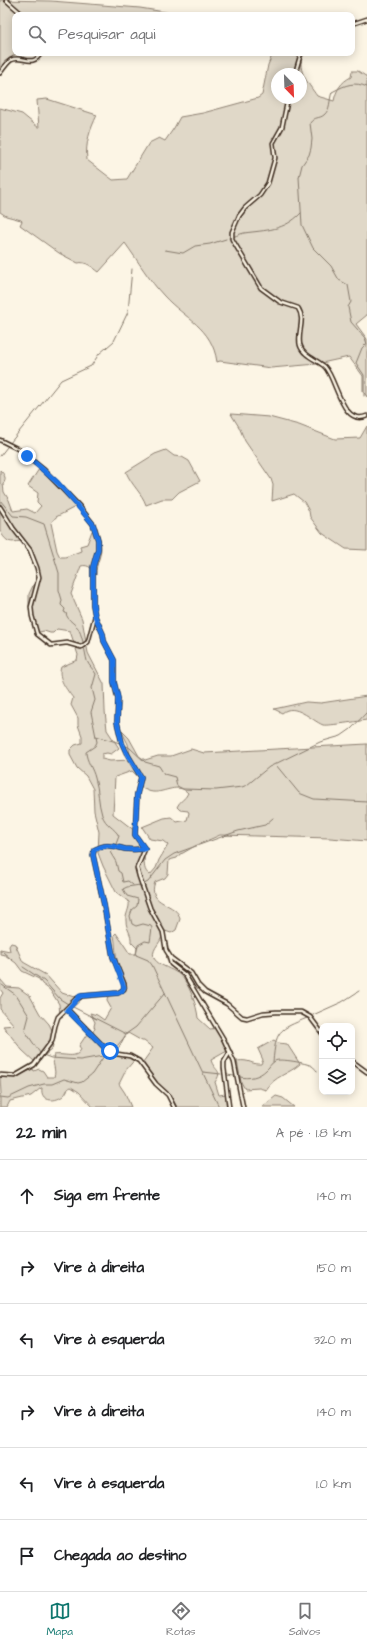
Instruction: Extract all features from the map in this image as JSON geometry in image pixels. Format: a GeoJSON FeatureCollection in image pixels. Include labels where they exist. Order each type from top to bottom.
{"type":"FeatureCollection","features":[{"type":"Feature","properties":{"kind":"street"},"geometry":{"type":"LineString","coordinates":[[6,0],[20,12]]}},
{"type":"Feature","properties":{"kind":"street"},"geometry":{"type":"LineString","coordinates":[[355,23],[367,19]]}},
{"type":"Feature","properties":{"kind":"street"},"geometry":{"type":"LineString","coordinates":[[0,72],[11,60],[32,61],[39,56]]}},
{"type":"Feature","properties":{"kind":"street"},"geometry":{"type":"LineString","coordinates":[[297,68],[300,56]]}},
{"type":"Feature","properties":{"kind":"street"},"geometry":{"type":"LineString","coordinates":[[287,104],[282,127],[273,143],[275,158],[268,183],[260,195],[242,212],[231,235],[261,288],[275,299],[295,307],[301,312],[301,346],[305,352],[328,371],[343,404],[353,416],[360,418],[367,416]]}},
{"type":"Feature","properties":{"kind":"street"},"geometry":{"type":"LineString","coordinates":[[0,440],[18,449],[44,470],[79,506],[93,524],[98,540],[98,549],[93,567],[93,605],[95,616],[103,634],[104,641],[114,660],[114,682],[118,698],[117,722],[122,743],[141,777],[137,794],[135,835],[145,849]]}},
{"type":"Feature","properties":{"kind":"street"},"geometry":{"type":"LineString","coordinates":[[0,507],[13,528],[30,550],[39,572],[38,583],[31,607],[37,634],[51,645],[67,643],[81,647],[88,642],[95,616]]}},
{"type":"Feature","properties":{"kind":"street"},"geometry":{"type":"LineString","coordinates":[[0,1075],[15,1076],[34,1065],[51,1043],[56,1020],[80,996],[118,993],[122,991],[124,987],[113,957],[93,855],[94,850],[101,846],[114,845],[126,849],[145,849]]}},
{"type":"Feature","properties":{"kind":"street"},"geometry":{"type":"LineString","coordinates":[[145,849],[137,868],[150,908],[163,932],[171,964],[185,974],[221,1033],[230,1052],[243,1107]]}},
{"type":"Feature","properties":{"kind":"street"},"geometry":{"type":"LineString","coordinates":[[168,954],[175,962],[191,973],[198,985],[205,992],[227,1004],[242,1017],[247,1018],[263,1013],[301,1012],[310,1017],[319,1029]]}},
{"type":"Feature","properties":{"kind":"street"},"geometry":{"type":"LineString","coordinates":[[67,1010],[105,1048],[130,1056],[139,1061],[156,1084],[168,1095],[174,1107]]}},
{"type":"Feature","properties":{"kind":"street"},"geometry":{"type":"LineString","coordinates":[[229,1107],[224,1062],[230,1052]]}},
{"type":"Feature","properties":{"kind":"street"},"geometry":{"type":"LineString","coordinates":[[355,1063],[367,1072]]}},
{"type":"Feature","properties":{"kind":"shaded area"},"geometry":{"type":"Polygon","coordinates":[[[0,0],[51,1],[140,8],[165,12],[12,12],[13,56],[5,61],[0,68],[0,0]]]}},
{"type":"Feature","properties":{"kind":"shaded area"},"geometry":{"type":"Polygon","coordinates":[[[272,56],[303,56],[301,64],[302,68],[271,68],[271,104],[307,104],[307,81],[317,96],[334,101],[336,93],[344,81],[351,77],[352,71],[358,71],[367,77],[367,315],[356,324],[367,339],[367,397],[363,391],[363,376],[349,357],[317,364],[271,368],[220,361],[217,362],[210,340],[204,332],[164,296],[148,277],[125,243],[99,272],[91,266],[78,263],[59,253],[20,225],[21,220],[6,216],[0,212],[0,108],[22,114],[39,128],[37,100],[47,99],[97,115],[89,137],[87,160],[113,180],[127,179],[149,143],[159,138],[165,141],[180,117],[203,113],[258,98],[262,95],[268,65],[272,56]]]}},
{"type":"Feature","properties":{"kind":"shaded area"},"geometry":{"type":"Polygon","coordinates":[[[231,414],[269,417],[299,425],[335,439],[360,438],[367,426],[367,550],[346,549],[322,533],[310,517],[309,511],[304,502],[294,494],[272,501],[273,485],[271,479],[245,441],[231,414]]]}},
{"type":"Feature","properties":{"kind":"shaded area"},"geometry":{"type":"Polygon","coordinates":[[[166,450],[174,456],[182,457],[189,461],[200,481],[179,492],[172,499],[162,499],[146,505],[126,472],[155,454],[166,450]]]}},
{"type":"Feature","properties":{"kind":"shaded area"},"geometry":{"type":"Polygon","coordinates":[[[39,469],[61,487],[79,505],[56,517],[51,523],[57,551],[60,557],[65,557],[81,551],[80,546],[87,544],[92,531],[97,527],[101,543],[101,551],[96,575],[88,566],[81,566],[71,594],[82,619],[88,653],[104,684],[107,730],[119,748],[111,754],[102,754],[102,759],[110,761],[131,760],[128,744],[121,730],[129,738],[139,756],[145,760],[158,756],[171,756],[191,749],[204,753],[367,744],[367,841],[330,838],[220,835],[180,854],[177,858],[169,860],[168,874],[165,878],[155,882],[153,890],[155,896],[158,900],[174,909],[180,919],[176,930],[171,933],[165,931],[165,934],[154,951],[153,956],[159,963],[180,975],[186,983],[192,995],[198,1018],[210,1029],[219,1028],[227,1051],[211,1060],[219,1075],[215,1082],[219,1095],[226,1094],[227,1107],[177,1107],[171,1096],[158,1084],[143,1062],[153,1048],[144,1041],[128,1033],[112,1052],[137,1057],[126,1070],[119,1084],[131,1107],[93,1107],[79,1092],[71,1087],[63,1096],[56,1100],[48,1100],[45,1098],[41,1088],[31,1096],[10,1101],[7,1107],[0,1107],[0,1077],[18,1076],[33,1069],[34,1071],[39,1069],[43,1071],[47,1077],[54,1077],[54,1055],[73,1055],[79,1052],[81,1049],[79,1046],[89,1031],[91,1032],[95,1029],[95,1022],[90,1013],[97,1015],[104,1020],[111,1008],[107,1001],[108,995],[123,992],[127,988],[117,960],[114,935],[116,933],[130,954],[136,954],[137,948],[131,942],[131,936],[126,924],[129,902],[116,892],[98,853],[99,832],[94,811],[93,789],[86,776],[77,768],[70,755],[70,750],[75,745],[82,743],[82,736],[78,725],[78,718],[71,705],[73,698],[61,680],[60,671],[61,667],[77,660],[78,655],[70,631],[57,629],[53,633],[50,633],[37,631],[29,606],[29,594],[39,573],[32,552],[27,543],[20,541],[10,542],[0,531],[0,470],[5,477],[3,484],[4,492],[13,511],[27,509],[35,513],[41,506],[37,502],[38,493],[28,486],[39,469]],[[132,771],[115,777],[113,814],[135,831],[134,834],[143,846],[146,872],[150,875],[156,868],[168,845],[163,841],[150,839],[142,827],[164,818],[171,817],[177,822],[187,820],[189,813],[188,811],[180,810],[177,807],[188,793],[180,788],[150,792],[141,788],[142,780],[132,771]]]}},
{"type":"Feature","properties":{"kind":"shaded area"},"geometry":{"type":"Polygon","coordinates":[[[367,696],[367,720],[323,725],[298,711],[287,710],[282,713],[274,709],[306,702],[321,703],[367,696]]]}},
{"type":"Feature","properties":{"kind":"shaded area"},"geometry":{"type":"Polygon","coordinates":[[[11,943],[15,944],[23,962],[46,975],[62,993],[77,998],[83,998],[62,1017],[60,1016],[59,1004],[50,990],[42,984],[39,979],[22,971],[16,963],[5,955],[0,954],[0,949],[10,951],[9,946],[11,943]]]}},
{"type":"Feature","properties":{"kind":"shaded area"},"geometry":{"type":"Polygon","coordinates":[[[0,979],[7,987],[19,988],[30,996],[40,1014],[49,1024],[55,1036],[52,1049],[36,1063],[22,1050],[3,1026],[14,1025],[0,1009],[0,998],[3,993],[0,989],[0,979]]]}},
{"type":"Feature","properties":{"kind":"shaded area"},"geometry":{"type":"Polygon","coordinates":[[[274,1040],[278,1043],[287,1044],[300,1064],[273,1081],[266,1090],[259,1088],[245,1089],[241,1082],[237,1061],[261,1064],[263,1060],[258,1049],[274,1040]]]}},
{"type":"Feature","properties":{"kind":"shaded area"},"geometry":{"type":"Polygon","coordinates":[[[276,1096],[283,1098],[294,1107],[262,1107],[276,1096]]]}},
{"type":"Feature","properties":{"kind":"waterway"},"geometry":{"type":"LineString","coordinates":[[367,87],[358,84],[350,84],[332,92],[329,107],[326,113],[314,119],[310,123],[312,139],[311,148],[309,155],[302,165],[299,177],[302,225],[313,248],[331,266],[339,280],[348,285],[351,302],[348,307],[351,322],[365,338],[367,344]]}},
{"type":"Feature","properties":{"kind":"waterway"},"geometry":{"type":"LineString","coordinates":[[229,238],[244,233],[274,229],[295,219],[301,213]]}},
{"type":"Feature","properties":{"kind":"waterway"},"geometry":{"type":"LineString","coordinates":[[165,250],[183,253],[195,246],[210,244],[226,239]]}},
{"type":"Feature","properties":{"kind":"waterway"},"geometry":{"type":"LineString","coordinates":[[10,443],[61,380],[91,366],[99,354],[114,341],[128,312],[132,269]]}},
{"type":"Feature","properties":{"kind":"waterway"},"geometry":{"type":"LineString","coordinates":[[364,396],[364,375],[356,363],[362,348],[366,344]]}},
{"type":"Feature","properties":{"kind":"waterway"},"geometry":{"type":"LineString","coordinates":[[0,456],[7,447]]}},
{"type":"Feature","properties":{"kind":"waterway"},"geometry":{"type":"LineString","coordinates":[[0,500],[13,516],[26,517],[44,524],[59,573],[59,590],[62,600],[61,605],[65,609],[64,612],[68,618],[79,630],[87,661],[96,674],[92,688],[95,700],[91,712],[97,742],[95,746],[86,752],[86,755],[94,775],[102,815],[106,822],[119,836],[116,849],[110,852],[116,862],[118,871],[121,873],[123,882],[128,881],[133,885]]}},
{"type":"Feature","properties":{"kind":"waterway"},"geometry":{"type":"LineString","coordinates":[[126,746],[145,762],[159,766],[164,774],[175,777],[177,786],[183,789],[216,790],[242,787],[247,785],[269,767],[320,742],[341,736],[351,729],[367,712]]}},
{"type":"Feature","properties":{"kind":"waterway"},"geometry":{"type":"LineString","coordinates":[[96,736],[120,743]]}},
{"type":"Feature","properties":{"kind":"waterway"},"geometry":{"type":"LineString","coordinates":[[276,765],[299,793],[314,799],[367,802]]}},
{"type":"Feature","properties":{"kind":"waterway"},"geometry":{"type":"LineString","coordinates":[[144,884],[148,882],[165,860],[174,854],[238,831],[265,825],[273,818]]}},
{"type":"Feature","properties":{"kind":"waterway"},"geometry":{"type":"LineString","coordinates":[[140,885],[123,889],[127,896],[138,899],[137,906],[132,910],[130,916],[132,924],[136,926],[143,924],[151,926],[152,928],[150,942],[145,941],[138,945],[136,955],[148,960],[152,965],[219,1107]]}},
{"type":"Feature","properties":{"kind":"waterway"},"geometry":{"type":"LineString","coordinates":[[0,951],[12,960]]}},
{"type":"Feature","properties":{"kind":"waterway"},"geometry":{"type":"LineString","coordinates":[[23,967],[44,981],[60,999],[68,1004]]}},
{"type":"Feature","properties":{"kind":"waterway"},"geometry":{"type":"LineString","coordinates":[[2,985],[16,995],[29,1016],[25,1031],[40,1053]]}},
{"type":"Feature","properties":{"kind":"waterway"},"geometry":{"type":"LineString","coordinates":[[313,1015],[342,1002],[359,991]]}},
{"type":"Feature","properties":{"kind":"waterway"},"geometry":{"type":"LineString","coordinates":[[113,1051],[119,1047],[126,1034],[136,1027],[165,993]]}},
{"type":"Feature","properties":{"kind":"waterway"},"geometry":{"type":"LineString","coordinates":[[71,1006],[126,1034]]}},
{"type":"Feature","properties":{"kind":"waterway"},"geometry":{"type":"LineString","coordinates":[[273,1062],[277,1037],[280,1032],[290,1025],[307,1018]]}},
{"type":"Feature","properties":{"kind":"waterway"},"geometry":{"type":"LineString","coordinates":[[0,1097],[8,1098],[29,1088],[44,1084],[52,1084],[64,1079],[78,1083],[82,1082],[92,1074],[104,1056],[111,1052]]}},
{"type":"Feature","properties":{"kind":"waterway"},"geometry":{"type":"LineString","coordinates":[[43,1055],[51,1058],[80,1060],[103,1056]]}},
{"type":"Feature","properties":{"kind":"waterway"},"geometry":{"type":"LineString","coordinates":[[240,1077],[250,1078],[257,1076],[278,1060],[287,1060],[313,1066],[317,1071]]}},
{"type":"Feature","properties":{"kind":"waterway"},"geometry":{"type":"LineString","coordinates":[[203,1072],[221,1074]]}},
{"type":"Feature","properties":{"kind":"waterway"},"geometry":{"type":"LineString","coordinates":[[227,1075],[234,1076]]}},
{"type":"Feature","properties":{"kind":"route"},"geometry":{"type":"LineString","coordinates":[[27,456],[58,483],[93,524],[98,540],[98,549],[93,567],[93,605],[95,616],[103,634],[104,641],[114,660],[114,682],[118,698],[117,722],[122,743],[129,757],[138,769],[141,777],[141,783],[137,794],[135,835],[145,849],[126,849],[112,845],[101,846],[94,850],[93,855],[113,957],[117,970],[124,984],[124,989],[118,993],[80,996],[67,1010],[105,1048],[110,1051]]}}]}
